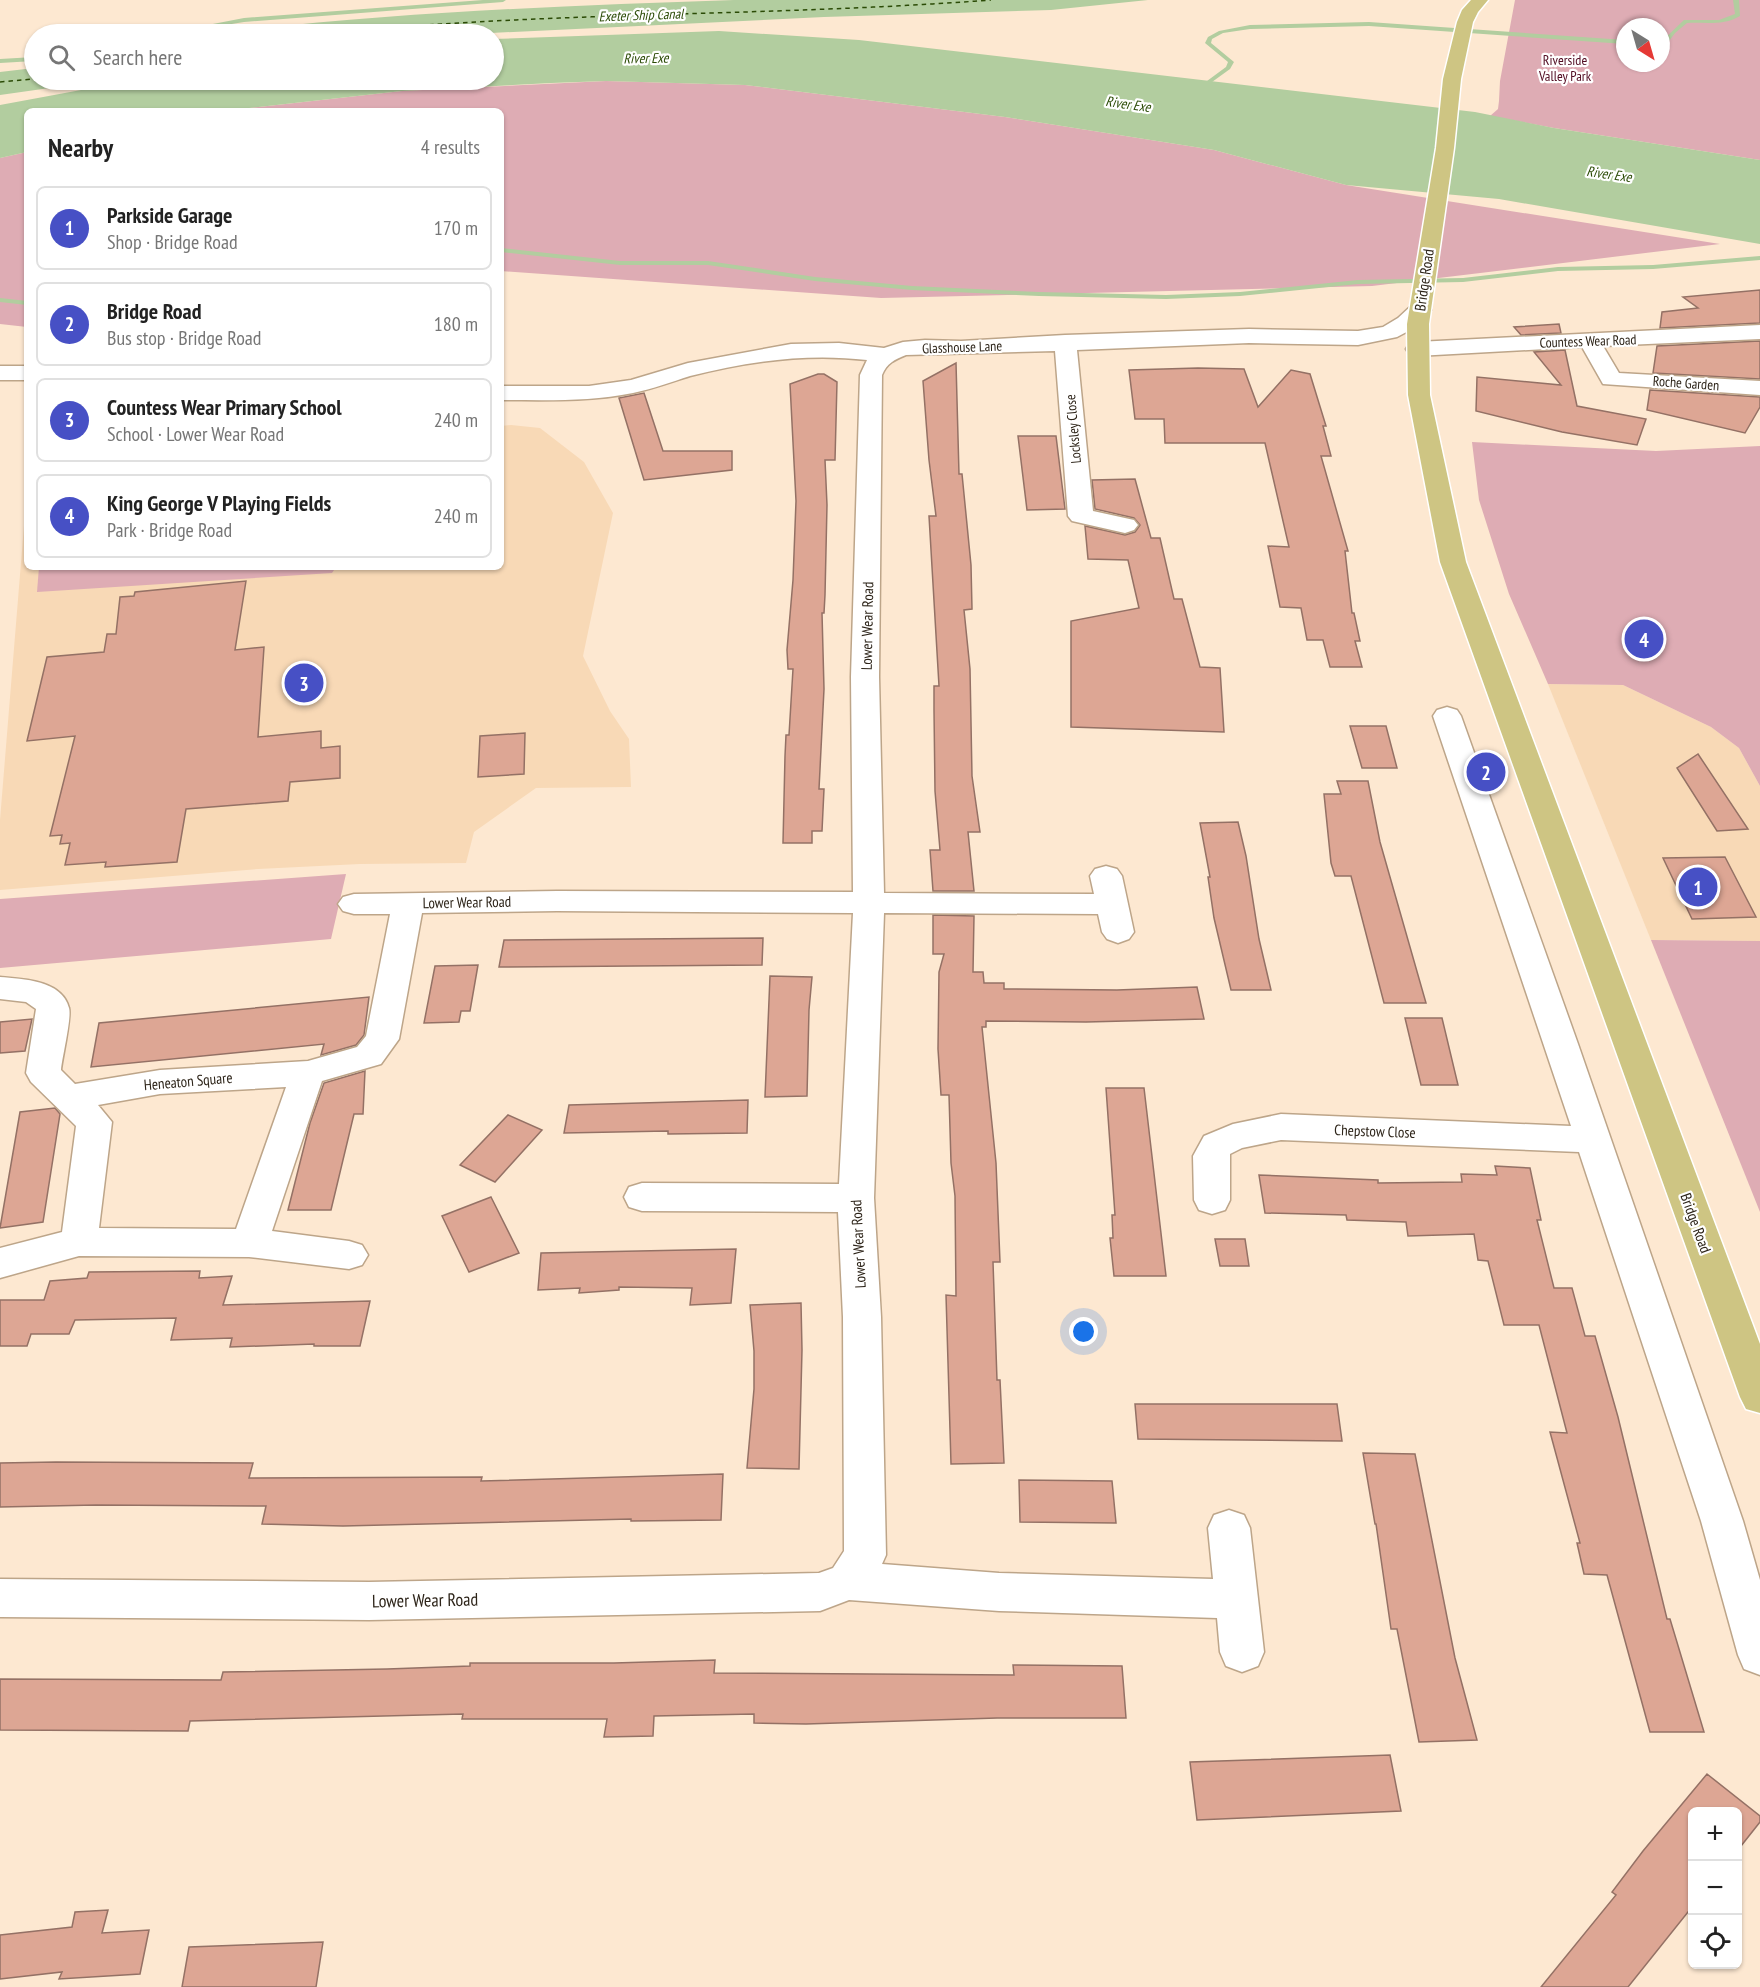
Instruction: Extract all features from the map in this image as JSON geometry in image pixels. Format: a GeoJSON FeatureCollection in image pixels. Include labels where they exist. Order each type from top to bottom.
{"type":"FeatureCollection","features":[{"type":"Feature","properties":{"kind":"main road","name":"Bridge Road"},"geometry":{"type":"LineString","coordinates":[[1471,8],[1450,96],[1446,148],[1421,302],[1417,349],[1419,395],[1453,562],[1760,1397]]}},
{"type":"Feature","properties":{"kind":"street","name":"Glasshouse Lane"},"geometry":{"type":"LineString","coordinates":[[504,393],[589,393],[634,386],[688,370],[730,361],[791,351],[839,350],[886,355],[925,347],[961,348],[1249,336],[1358,338],[1389,332],[1406,323],[1421,302]]}},
{"type":"Feature","properties":{"kind":"street","name":"Countess Wear Road"},"geometry":{"type":"LineString","coordinates":[[1417,349],[1588,340],[1635,340],[1760,332]]}},
{"type":"Feature","properties":{"kind":"street"},"geometry":{"type":"LineString","coordinates":[[1358,338],[1381,344],[1395,352],[1417,372]]}},
{"type":"Feature","properties":{"kind":"street","name":"Roche Garden"},"geometry":{"type":"LineString","coordinates":[[1588,340],[1601,358],[1608,389],[1760,388]]}},
{"type":"Feature","properties":{"kind":"street","name":"Locksley Close"},"geometry":{"type":"LineString","coordinates":[[1065,342],[1069,516],[1125,525]]}},
{"type":"Feature","properties":{"kind":"street","name":"Lower Wear Road"},"geometry":{"type":"LineString","coordinates":[[848,1581],[865,1555],[862,1328],[856,1198],[869,903],[866,678],[871,375],[876,363],[886,355]]}},
{"type":"Feature","properties":{"kind":"street"},"geometry":{"type":"LineString","coordinates":[[0,373],[24,373]]}},
{"type":"Feature","properties":{"kind":"street"},"geometry":{"type":"LineString","coordinates":[[1447,716],[1722,1521],[1760,1655]]}},
{"type":"Feature","properties":{"kind":"street","name":"Heneaton Square"},"geometry":{"type":"LineString","coordinates":[[70,1097],[160,1082],[308,1073],[369,1056],[382,1039],[408,903]]}},
{"type":"Feature","properties":{"kind":"street","name":"Lower Wear Road"},"geometry":{"type":"LineString","coordinates":[[354,904],[1112,904]]}},
{"type":"Feature","properties":{"kind":"street"},"geometry":{"type":"LineString","coordinates":[[0,988],[36,992],[49,1001],[53,1009],[43,1073],[94,1122],[79,1242]]}},
{"type":"Feature","properties":{"kind":"street"},"geometry":{"type":"LineString","coordinates":[[249,1243],[308,1073]]}},
{"type":"Feature","properties":{"kind":"street","name":"Chepstow Close"},"geometry":{"type":"LineString","coordinates":[[1212,1200],[1211,1156],[1217,1145],[1233,1137],[1281,1127],[1571,1140],[1593,1138]]}},
{"type":"Feature","properties":{"kind":"street"},"geometry":{"type":"LineString","coordinates":[[642,1197],[856,1198]]}},
{"type":"Feature","properties":{"kind":"street"},"geometry":{"type":"LineString","coordinates":[[0,1263],[79,1242],[249,1243],[349,1255]]}},
{"type":"Feature","properties":{"kind":"street"},"geometry":{"type":"LineString","coordinates":[[1229,1528],[1242,1652]]}},
{"type":"Feature","properties":{"kind":"street","name":"Lower Wear Road"},"geometry":{"type":"LineString","coordinates":[[0,1598],[369,1601],[808,1593],[820,1592],[848,1581],[999,1592],[1236,1599]]}},
{"type":"Feature","properties":{"kind":"shaded area"},"geometry":{"type":"Polygon","coordinates":[[[504,426],[540,428],[584,462],[613,513],[583,656],[610,711],[629,739],[631,787],[536,788],[474,832],[466,863],[360,864],[258,869],[0,890],[0,820],[24,526],[24,570],[504,570],[504,426]]]}},
{"type":"Feature","properties":{"kind":"shaded area"},"geometry":{"type":"Polygon","coordinates":[[[1548,684],[1623,685],[1711,727],[1739,748],[1760,786],[1760,941],[1651,940],[1548,684]]]}},
{"type":"Feature","properties":{"kind":"green space","name":"Riverside Valley Park"},"geometry":{"type":"Polygon","coordinates":[[[1515,0],[1760,0],[1760,160],[1490,116],[1498,109],[1500,81],[1515,0]]]}},
{"type":"Feature","properties":{"kind":"green space"},"geometry":{"type":"Polygon","coordinates":[[[606,81],[745,85],[1005,117],[1214,150],[1346,185],[1720,244],[1372,286],[881,298],[504,271],[504,108],[249,108],[402,91],[504,90],[504,86],[606,81]]]}},
{"type":"Feature","properties":{"kind":"green space"},"geometry":{"type":"Polygon","coordinates":[[[24,153],[24,327],[0,324],[0,158],[24,153]]]}},
{"type":"Feature","properties":{"kind":"green space"},"geometry":{"type":"Polygon","coordinates":[[[1472,442],[1656,451],[1760,446],[1760,786],[1739,748],[1711,727],[1623,685],[1548,684],[1509,594],[1479,500],[1472,442]]]}},
{"type":"Feature","properties":{"kind":"green space"},"geometry":{"type":"Polygon","coordinates":[[[39,570],[334,570],[332,573],[37,592],[39,570]]]}},
{"type":"Feature","properties":{"kind":"green space"},"geometry":{"type":"Polygon","coordinates":[[[346,874],[331,939],[0,968],[0,899],[346,874]]]}},
{"type":"Feature","properties":{"kind":"green space"},"geometry":{"type":"Polygon","coordinates":[[[1651,940],[1760,941],[1760,1212],[1651,940]]]}},
{"type":"Feature","properties":{"kind":"water","name":"Exeter Ship Canal"},"geometry":{"type":"Polygon","coordinates":[[[734,0],[1148,0],[1051,10],[824,17],[504,32],[504,24],[301,24],[539,8],[734,0]]]}},
{"type":"Feature","properties":{"kind":"water","name":"River Exe"},"geometry":{"type":"Polygon","coordinates":[[[719,31],[859,40],[1475,112],[1554,128],[1760,160],[1760,244],[1499,199],[1346,185],[1214,150],[1005,117],[745,85],[606,81],[504,86],[504,39],[719,31]]]}},
{"type":"Feature","properties":{"kind":"water"},"geometry":{"type":"Polygon","coordinates":[[[24,69],[24,90],[35,90],[0,95],[0,72],[24,69]]]}},
{"type":"Feature","properties":{"kind":"water"},"geometry":{"type":"Polygon","coordinates":[[[81,90],[421,90],[249,108],[24,108],[24,153],[0,158],[0,105],[81,90]]]}},
{"type":"Feature","properties":{"kind":"building"},"geometry":{"type":"Polygon","coordinates":[[[1760,290],[1760,323],[1660,328],[1662,312],[1698,308],[1683,297],[1760,290]]]}},
{"type":"Feature","properties":{"kind":"building"},"geometry":{"type":"Polygon","coordinates":[[[1559,324],[1561,333],[1521,335],[1514,327],[1559,324]]]}},
{"type":"Feature","properties":{"kind":"building"},"geometry":{"type":"Polygon","coordinates":[[[1760,341],[1760,379],[1653,373],[1657,346],[1760,341]]]}},
{"type":"Feature","properties":{"kind":"building"},"geometry":{"type":"Polygon","coordinates":[[[1565,350],[1577,406],[1646,419],[1637,445],[1562,432],[1476,411],[1477,377],[1561,385],[1534,352],[1565,350]]]}},
{"type":"Feature","properties":{"kind":"building"},"geometry":{"type":"Polygon","coordinates":[[[956,363],[959,474],[962,474],[971,565],[972,609],[964,610],[970,669],[972,776],[980,832],[968,832],[974,891],[933,891],[930,850],[940,850],[935,791],[934,710],[934,686],[939,686],[929,516],[936,516],[923,381],[956,363]]]}},
{"type":"Feature","properties":{"kind":"building"},"geometry":{"type":"Polygon","coordinates":[[[1244,369],[1258,407],[1291,370],[1310,374],[1326,426],[1323,426],[1331,456],[1321,456],[1348,551],[1345,551],[1352,613],[1354,613],[1360,641],[1355,641],[1362,667],[1330,667],[1323,640],[1307,640],[1301,608],[1280,607],[1268,546],[1289,547],[1265,443],[1165,443],[1164,419],[1135,419],[1129,370],[1244,369]]]}},
{"type":"Feature","properties":{"kind":"building"},"geometry":{"type":"Polygon","coordinates":[[[824,374],[837,382],[835,460],[825,460],[827,505],[825,595],[824,613],[822,613],[824,689],[819,789],[824,789],[822,831],[812,831],[812,843],[783,843],[786,735],[789,735],[793,669],[788,669],[787,650],[796,501],[790,384],[824,374]]]}},
{"type":"Feature","properties":{"kind":"building"},"geometry":{"type":"Polygon","coordinates":[[[1650,390],[1760,397],[1760,407],[1745,433],[1647,410],[1650,390]]]}},
{"type":"Feature","properties":{"kind":"building"},"geometry":{"type":"Polygon","coordinates":[[[644,393],[663,451],[732,451],[732,470],[644,480],[619,398],[644,393]]]}},
{"type":"Feature","properties":{"kind":"building"},"geometry":{"type":"Polygon","coordinates":[[[1018,436],[1056,436],[1065,509],[1027,510],[1018,436]]]}},
{"type":"Feature","properties":{"kind":"building"},"geometry":{"type":"Polygon","coordinates":[[[1135,479],[1151,538],[1160,538],[1174,599],[1182,599],[1200,667],[1220,668],[1224,732],[1071,727],[1071,621],[1139,608],[1128,560],[1088,559],[1085,526],[1125,535],[1135,532],[1140,525],[1134,518],[1095,509],[1092,480],[1135,479]]]}},
{"type":"Feature","properties":{"kind":"building"},"geometry":{"type":"Polygon","coordinates":[[[246,581],[235,650],[264,647],[258,737],[321,731],[321,748],[340,746],[340,778],[290,782],[288,801],[186,809],[177,862],[105,867],[106,862],[65,865],[70,843],[60,844],[62,835],[50,836],[75,736],[27,741],[47,657],[104,652],[107,634],[116,634],[120,597],[134,596],[135,592],[246,581]]]}},
{"type":"Feature","properties":{"kind":"building"},"geometry":{"type":"Polygon","coordinates":[[[1350,726],[1386,726],[1397,768],[1362,768],[1350,726]]]}},
{"type":"Feature","properties":{"kind":"building"},"geometry":{"type":"Polygon","coordinates":[[[525,733],[524,774],[478,777],[480,736],[525,733]]]}},
{"type":"Feature","properties":{"kind":"building"},"geometry":{"type":"Polygon","coordinates":[[[1698,754],[1748,829],[1717,831],[1677,768],[1698,754]]]}},
{"type":"Feature","properties":{"kind":"building"},"geometry":{"type":"Polygon","coordinates":[[[1337,781],[1368,781],[1380,842],[1426,1003],[1384,1003],[1351,876],[1335,876],[1331,863],[1324,794],[1341,794],[1337,781]]]}},
{"type":"Feature","properties":{"kind":"building"},"geometry":{"type":"Polygon","coordinates":[[[1238,822],[1246,856],[1259,939],[1271,990],[1231,990],[1214,918],[1208,877],[1210,877],[1200,823],[1238,822]]]}},
{"type":"Feature","properties":{"kind":"building"},"geometry":{"type":"Polygon","coordinates":[[[1725,857],[1756,917],[1692,919],[1663,858],[1725,857]]]}},
{"type":"Feature","properties":{"kind":"building"},"geometry":{"type":"Polygon","coordinates":[[[933,915],[974,916],[973,972],[983,972],[984,983],[1004,983],[1004,989],[1117,990],[1197,987],[1204,1019],[1086,1022],[986,1021],[986,1027],[982,1027],[996,1163],[1000,1262],[993,1262],[997,1380],[1000,1380],[1004,1463],[951,1464],[946,1295],[956,1296],[955,1196],[951,1163],[949,1095],[941,1095],[938,1049],[939,972],[944,954],[933,954],[933,915]]]}},
{"type":"Feature","properties":{"kind":"building"},"geometry":{"type":"Polygon","coordinates":[[[763,938],[762,965],[499,967],[504,940],[763,938]]]}},
{"type":"Feature","properties":{"kind":"building"},"geometry":{"type":"Polygon","coordinates":[[[478,965],[470,1011],[461,1011],[459,1022],[424,1023],[435,966],[478,965]]]}},
{"type":"Feature","properties":{"kind":"building"},"geometry":{"type":"Polygon","coordinates":[[[770,976],[812,977],[807,1096],[765,1097],[770,976]]]}},
{"type":"Feature","properties":{"kind":"building"},"geometry":{"type":"Polygon","coordinates":[[[369,997],[364,1035],[356,1045],[321,1055],[324,1044],[91,1067],[99,1023],[369,997]]]}},
{"type":"Feature","properties":{"kind":"building"},"geometry":{"type":"Polygon","coordinates":[[[1405,1018],[1442,1018],[1458,1085],[1421,1085],[1405,1018]]]}},
{"type":"Feature","properties":{"kind":"building"},"geometry":{"type":"Polygon","coordinates":[[[32,1019],[25,1051],[0,1053],[0,1022],[32,1019]]]}},
{"type":"Feature","properties":{"kind":"building"},"geometry":{"type":"Polygon","coordinates":[[[365,1071],[363,1114],[354,1114],[331,1210],[288,1210],[310,1123],[324,1083],[365,1071]]]}},
{"type":"Feature","properties":{"kind":"building"},"geometry":{"type":"Polygon","coordinates":[[[1106,1088],[1144,1088],[1166,1276],[1114,1276],[1110,1238],[1113,1238],[1112,1215],[1115,1215],[1106,1088]]]}},
{"type":"Feature","properties":{"kind":"building"},"geometry":{"type":"Polygon","coordinates":[[[748,1100],[747,1133],[668,1134],[668,1131],[564,1133],[569,1105],[748,1100]]]}},
{"type":"Feature","properties":{"kind":"building"},"geometry":{"type":"Polygon","coordinates":[[[55,1108],[60,1114],[43,1222],[0,1228],[20,1112],[55,1108]]]}},
{"type":"Feature","properties":{"kind":"building"},"geometry":{"type":"Polygon","coordinates":[[[508,1115],[542,1130],[495,1182],[460,1165],[508,1115]]]}},
{"type":"Feature","properties":{"kind":"building"},"geometry":{"type":"Polygon","coordinates":[[[1495,1166],[1530,1168],[1541,1220],[1537,1220],[1554,1288],[1572,1288],[1585,1336],[1595,1336],[1618,1417],[1667,1619],[1670,1619],[1704,1732],[1650,1732],[1607,1575],[1584,1574],[1577,1543],[1580,1543],[1550,1432],[1567,1433],[1539,1325],[1504,1325],[1488,1261],[1478,1260],[1474,1234],[1408,1236],[1406,1222],[1347,1220],[1346,1215],[1265,1213],[1259,1175],[1378,1180],[1378,1183],[1462,1182],[1461,1174],[1497,1175],[1495,1166]]]}},
{"type":"Feature","properties":{"kind":"building"},"geometry":{"type":"Polygon","coordinates":[[[491,1197],[519,1253],[469,1272],[442,1216],[491,1197]]]}},
{"type":"Feature","properties":{"kind":"building"},"geometry":{"type":"Polygon","coordinates":[[[1215,1239],[1245,1239],[1249,1266],[1220,1266],[1215,1239]]]}},
{"type":"Feature","properties":{"kind":"building"},"geometry":{"type":"Polygon","coordinates":[[[736,1249],[731,1303],[690,1305],[692,1288],[619,1287],[619,1290],[579,1293],[580,1288],[538,1290],[541,1253],[736,1249]]]}},
{"type":"Feature","properties":{"kind":"building"},"geometry":{"type":"Polygon","coordinates":[[[200,1271],[199,1278],[232,1276],[223,1305],[370,1301],[360,1346],[314,1346],[314,1344],[230,1347],[232,1338],[171,1340],[176,1318],[75,1320],[69,1334],[31,1334],[27,1346],[0,1346],[0,1300],[44,1300],[50,1281],[87,1278],[89,1272],[200,1271]]]}},
{"type":"Feature","properties":{"kind":"building"},"geometry":{"type":"Polygon","coordinates":[[[801,1303],[799,1469],[747,1468],[754,1389],[754,1351],[750,1305],[801,1303]]]}},
{"type":"Feature","properties":{"kind":"building"},"geometry":{"type":"Polygon","coordinates":[[[1135,1404],[1337,1404],[1342,1441],[1138,1439],[1135,1404]]]}},
{"type":"Feature","properties":{"kind":"building"},"geometry":{"type":"Polygon","coordinates":[[[1363,1453],[1415,1454],[1455,1658],[1477,1740],[1419,1742],[1397,1629],[1391,1629],[1363,1453]]]}},
{"type":"Feature","properties":{"kind":"building"},"geometry":{"type":"Polygon","coordinates":[[[0,1463],[253,1463],[249,1478],[482,1477],[481,1481],[723,1474],[721,1520],[631,1521],[631,1519],[343,1526],[262,1524],[266,1506],[0,1507],[0,1463]]]}},
{"type":"Feature","properties":{"kind":"building"},"geometry":{"type":"Polygon","coordinates":[[[1019,1480],[1112,1481],[1116,1523],[1020,1522],[1019,1480]]]}},
{"type":"Feature","properties":{"kind":"building"},"geometry":{"type":"Polygon","coordinates":[[[715,1660],[714,1673],[1014,1675],[1013,1665],[1122,1666],[1126,1718],[997,1718],[806,1724],[754,1723],[754,1714],[654,1716],[653,1736],[604,1737],[607,1719],[462,1719],[463,1714],[190,1721],[188,1731],[0,1730],[0,1679],[221,1680],[223,1672],[470,1666],[470,1663],[715,1660]]]}},
{"type":"Feature","properties":{"kind":"building"},"geometry":{"type":"Polygon","coordinates":[[[1390,1755],[1401,1811],[1197,1820],[1190,1762],[1390,1755]]]}},
{"type":"Feature","properties":{"kind":"building"},"geometry":{"type":"Polygon","coordinates":[[[1707,1774],[1760,1816],[1760,1822],[1742,1845],[1742,1807],[1688,1807],[1688,1912],[1628,1987],[1541,1987],[1616,1895],[1612,1892],[1707,1774]]]}},
{"type":"Feature","properties":{"kind":"building"},"geometry":{"type":"Polygon","coordinates":[[[108,1910],[102,1933],[149,1930],[140,1974],[59,1979],[62,1972],[0,1979],[0,1935],[72,1927],[75,1912],[108,1910]]]}},
{"type":"Feature","properties":{"kind":"building"},"geometry":{"type":"Polygon","coordinates":[[[323,1942],[316,1987],[182,1987],[189,1947],[323,1942]]]}},
{"type":"Feature","properties":{"kind":"waterway"},"geometry":{"type":"LineString","coordinates":[[221,24],[244,20],[503,0]]}},
{"type":"Feature","properties":{"kind":"waterway"},"geometry":{"type":"LineString","coordinates":[[1670,36],[1686,21],[1719,22],[1732,19],[1738,15],[1736,0]]}},
{"type":"Feature","properties":{"kind":"waterway"},"geometry":{"type":"LineString","coordinates":[[1210,81],[1228,68],[1231,62],[1208,43],[1210,38],[1221,32],[1250,27],[1369,24],[1616,41]]}},
{"type":"Feature","properties":{"kind":"waterway"},"geometry":{"type":"LineString","coordinates":[[0,61],[24,60]]}},
{"type":"Feature","properties":{"kind":"waterway"},"geometry":{"type":"LineString","coordinates":[[504,250],[620,263],[708,263],[815,279],[912,288],[1166,297],[1240,294],[1358,282],[1463,280],[1558,269],[1653,267],[1760,258]]}},
{"type":"Feature","properties":{"kind":"waterway"},"geometry":{"type":"LineString","coordinates":[[0,300],[24,303]]}},
{"type":"Feature","properties":{"kind":"ferry route"},"geometry":{"type":"LineString","coordinates":[[445,24],[991,0]]}},
{"type":"Feature","properties":{"kind":"ferry route"},"geometry":{"type":"LineString","coordinates":[[0,82],[24,80]]}},
{"type":"Feature","properties":{"kind":"place","name":"King George V Playing Fields"},"geometry":{"type":"Point","coordinates":[1644,639]}},
{"type":"Feature","properties":{"kind":"place","name":"Countess Wear Primary School"},"geometry":{"type":"Point","coordinates":[304,683]}},
{"type":"Feature","properties":{"kind":"place","name":"Bridge Road"},"geometry":{"type":"Point","coordinates":[1486,772]}},
{"type":"Feature","properties":{"kind":"place","name":"Parkside Garage"},"geometry":{"type":"Point","coordinates":[1698,887]}}]}
